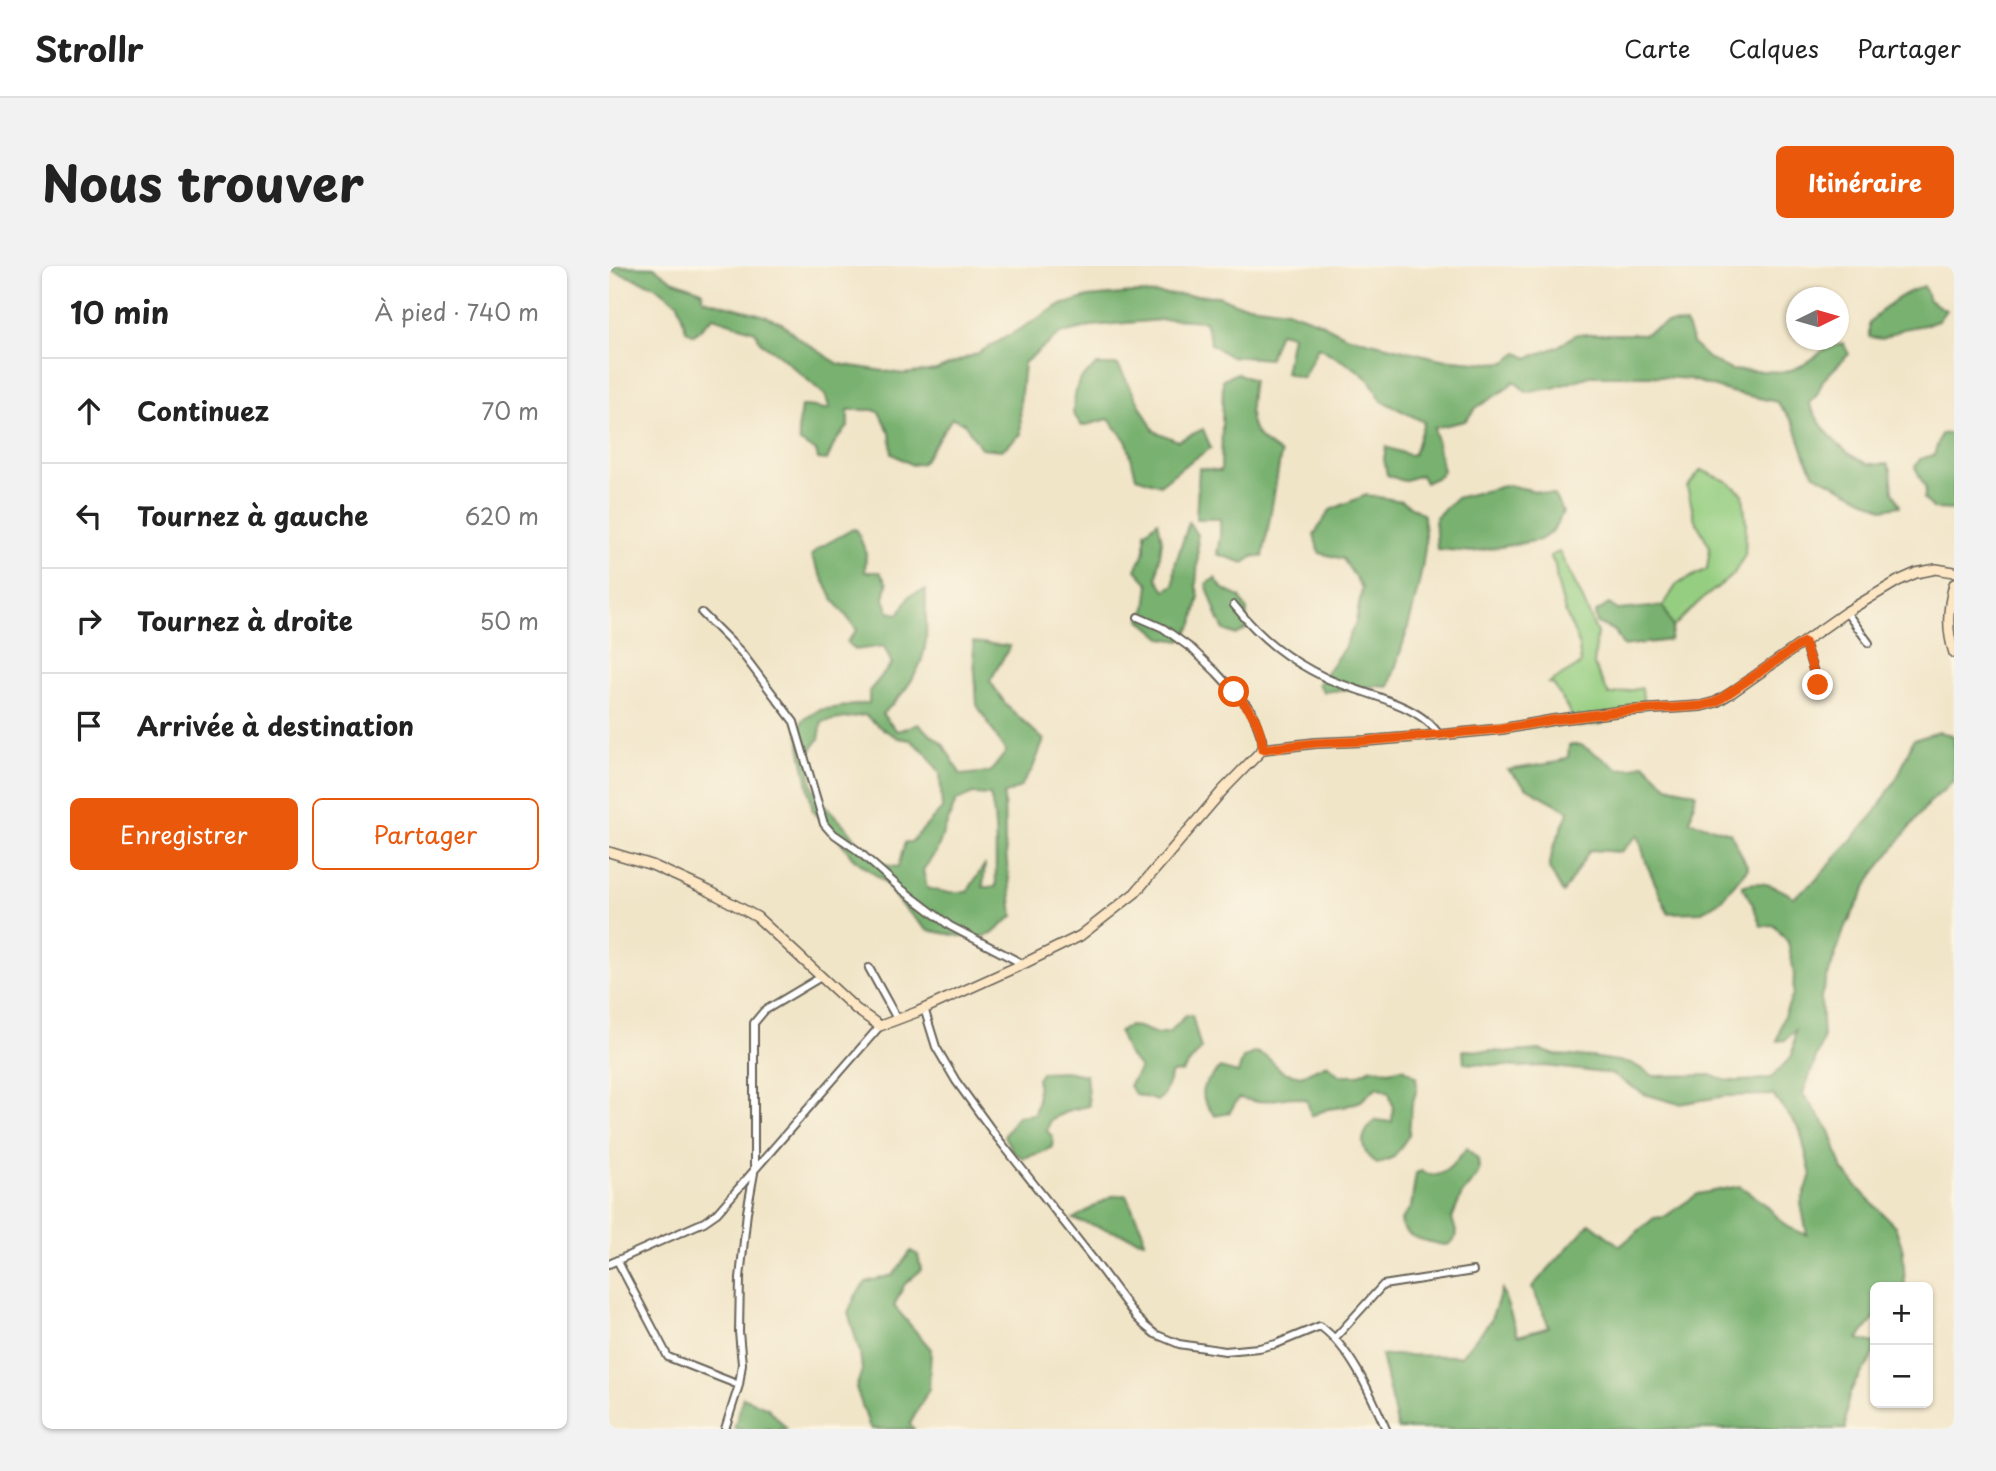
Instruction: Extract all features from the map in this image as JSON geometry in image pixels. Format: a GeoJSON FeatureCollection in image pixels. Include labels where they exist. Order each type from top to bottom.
{"type":"FeatureCollection","features":[{"type":"Feature","properties":{"kind":"street"},"geometry":{"type":"LineString","coordinates":[[609,1264],[704,1222],[717,1213],[880,1026],[1023,964],[1080,936],[1135,893],[1223,790],[1263,749],[1501,729],[1623,711],[1701,706],[1716,702],[1846,612],[1898,581],[1916,573],[1936,569],[1954,572]]}},
{"type":"Feature","properties":{"kind":"street"},"geometry":{"type":"LineString","coordinates":[[1954,584],[1948,613],[1948,633],[1954,653]]}},
{"type":"Feature","properties":{"kind":"street"},"geometry":{"type":"LineString","coordinates":[[1234,606],[1252,629],[1296,662],[1328,679],[1377,696],[1417,714],[1433,725],[1439,735]]}},
{"type":"Feature","properties":{"kind":"street"},"geometry":{"type":"LineString","coordinates":[[1846,612],[1869,643]]}},
{"type":"Feature","properties":{"kind":"street"},"geometry":{"type":"LineString","coordinates":[[702,613],[740,652],[794,722],[822,816],[831,832],[950,926],[1023,964]]}},
{"type":"Feature","properties":{"kind":"street"},"geometry":{"type":"LineString","coordinates":[[1138,617],[1163,628],[1192,649],[1216,672],[1252,711],[1263,749]]}},
{"type":"Feature","properties":{"kind":"street"},"geometry":{"type":"LineString","coordinates":[[1804,642],[1818,685]]}},
{"type":"Feature","properties":{"kind":"street"},"geometry":{"type":"LineString","coordinates":[[609,852],[652,865],[757,917],[856,1009],[880,1026]]}},
{"type":"Feature","properties":{"kind":"street"},"geometry":{"type":"LineString","coordinates":[[869,968],[897,1019]]}},
{"type":"Feature","properties":{"kind":"street"},"geometry":{"type":"LineString","coordinates":[[725,1429],[739,1385],[742,1364],[739,1332],[742,1251],[754,1173],[754,1023],[764,1011],[821,977]]}},
{"type":"Feature","properties":{"kind":"street"},"geometry":{"type":"LineString","coordinates":[[924,1008],[936,1047],[956,1081],[1145,1326],[1155,1334],[1179,1344],[1225,1351],[1268,1346],[1318,1326],[1322,1327],[1335,1338],[1368,1390],[1386,1429]]}},
{"type":"Feature","properties":{"kind":"street"},"geometry":{"type":"LineString","coordinates":[[617,1260],[668,1357],[739,1385]]}},
{"type":"Feature","properties":{"kind":"street"},"geometry":{"type":"LineString","coordinates":[[1335,1338],[1383,1284],[1473,1271]]}},
{"type":"Feature","properties":{"kind":"green space"},"geometry":{"type":"Polygon","coordinates":[[[609,266],[654,267],[672,280],[702,291],[703,299],[782,323],[798,338],[839,364],[903,374],[936,370],[976,354],[1058,306],[1088,297],[1133,293],[1219,296],[1234,303],[1287,310],[1346,336],[1441,359],[1489,363],[1506,362],[1518,353],[1528,358],[1557,347],[1577,334],[1644,334],[1667,323],[1686,324],[1694,345],[1709,359],[1731,370],[1786,372],[1803,365],[1824,350],[1847,350],[1849,354],[1823,380],[1817,395],[1809,403],[1825,430],[1839,446],[1866,463],[1888,464],[1893,491],[1900,506],[1883,509],[1814,474],[1794,424],[1777,402],[1689,379],[1650,376],[1590,376],[1553,388],[1526,392],[1514,381],[1476,408],[1465,421],[1434,428],[1443,471],[1438,477],[1425,483],[1421,475],[1403,481],[1387,475],[1384,459],[1386,447],[1409,455],[1414,454],[1424,422],[1382,401],[1370,381],[1356,369],[1318,347],[1303,378],[1285,373],[1292,335],[1279,332],[1269,359],[1229,356],[1211,344],[1205,321],[1173,319],[1091,326],[1060,334],[1024,363],[1020,403],[1021,434],[1002,450],[981,448],[964,423],[952,418],[922,463],[912,465],[892,454],[890,433],[879,412],[848,410],[848,427],[835,442],[827,460],[818,459],[816,451],[800,442],[798,430],[801,406],[830,409],[825,395],[760,342],[755,331],[713,317],[694,335],[686,330],[678,303],[655,286],[609,269],[609,266]]]}},
{"type":"Feature","properties":{"kind":"green space"},"geometry":{"type":"Polygon","coordinates":[[[1924,286],[1929,300],[1946,310],[1938,321],[1903,329],[1882,339],[1869,337],[1869,323],[1901,296],[1924,286]]]}},
{"type":"Feature","properties":{"kind":"green space"},"geometry":{"type":"Polygon","coordinates":[[[1097,365],[1118,365],[1154,431],[1178,441],[1203,429],[1211,448],[1160,485],[1136,477],[1127,442],[1109,419],[1082,426],[1073,413],[1077,385],[1097,365]]]}},
{"type":"Feature","properties":{"kind":"green space"},"geometry":{"type":"Polygon","coordinates":[[[1237,373],[1253,380],[1250,412],[1253,427],[1262,440],[1281,454],[1263,557],[1254,556],[1244,563],[1217,554],[1220,519],[1196,519],[1199,468],[1221,471],[1223,379],[1237,373]]]}},
{"type":"Feature","properties":{"kind":"green space"},"geometry":{"type":"Polygon","coordinates":[[[1954,433],[1954,510],[1934,509],[1924,499],[1926,489],[1915,467],[1920,459],[1934,455],[1941,434],[1954,433]]]}},
{"type":"Feature","properties":{"kind":"green space"},"geometry":{"type":"Polygon","coordinates":[[[1701,470],[1727,481],[1743,494],[1745,555],[1733,575],[1673,627],[1663,606],[1677,584],[1707,569],[1710,547],[1695,520],[1687,487],[1701,470]]]}},
{"type":"Feature","properties":{"kind":"green space"},"geometry":{"type":"Polygon","coordinates":[[[1508,485],[1554,495],[1563,512],[1553,531],[1540,540],[1472,552],[1437,549],[1435,518],[1456,498],[1508,485]]]}},
{"type":"Feature","properties":{"kind":"green space"},"geometry":{"type":"Polygon","coordinates":[[[1366,495],[1402,501],[1424,515],[1425,548],[1419,584],[1389,687],[1324,692],[1318,684],[1344,648],[1356,622],[1362,588],[1343,559],[1319,553],[1314,535],[1330,510],[1366,495]]]}},
{"type":"Feature","properties":{"kind":"green space"},"geometry":{"type":"Polygon","coordinates":[[[1158,521],[1162,540],[1157,578],[1165,590],[1174,585],[1175,565],[1189,522],[1197,535],[1196,586],[1199,596],[1193,624],[1181,641],[1162,638],[1140,619],[1146,608],[1149,584],[1136,570],[1145,550],[1145,532],[1158,521]]]}},
{"type":"Feature","properties":{"kind":"green space"},"geometry":{"type":"Polygon","coordinates":[[[853,529],[857,530],[866,553],[865,572],[880,572],[887,584],[884,599],[889,612],[899,614],[910,595],[926,590],[926,640],[921,661],[905,690],[882,714],[897,731],[918,724],[943,744],[961,775],[990,772],[1006,752],[977,705],[973,642],[1010,646],[990,681],[1007,706],[1044,740],[1032,770],[1020,787],[1004,795],[1005,844],[1013,916],[992,934],[974,939],[927,930],[900,904],[885,882],[853,858],[813,811],[798,735],[803,720],[819,710],[869,703],[869,691],[892,664],[884,646],[855,650],[847,642],[857,630],[833,599],[811,556],[817,549],[853,529]],[[865,715],[822,722],[819,739],[811,750],[812,782],[824,804],[865,852],[882,863],[898,867],[905,842],[911,842],[942,809],[940,773],[925,752],[910,740],[898,738],[865,715]],[[973,794],[956,801],[936,852],[923,870],[927,888],[944,892],[967,892],[985,864],[983,887],[996,887],[993,806],[990,795],[973,794]]]}},
{"type":"Feature","properties":{"kind":"green space"},"geometry":{"type":"Polygon","coordinates":[[[1559,552],[1597,633],[1594,665],[1609,695],[1642,688],[1644,707],[1623,711],[1601,724],[1578,727],[1554,685],[1549,683],[1581,664],[1578,641],[1565,612],[1555,565],[1550,556],[1559,552]]]}},
{"type":"Feature","properties":{"kind":"green space"},"geometry":{"type":"Polygon","coordinates":[[[1215,578],[1223,589],[1240,597],[1247,610],[1246,629],[1236,635],[1224,630],[1218,618],[1206,584],[1215,578]]]}},
{"type":"Feature","properties":{"kind":"green space"},"geometry":{"type":"Polygon","coordinates":[[[1609,604],[1618,610],[1663,606],[1673,627],[1670,640],[1623,646],[1615,631],[1597,623],[1595,613],[1609,604]]]}},
{"type":"Feature","properties":{"kind":"green space"},"geometry":{"type":"Polygon","coordinates":[[[1938,732],[1952,735],[1954,781],[1928,804],[1872,876],[1844,930],[1821,996],[1823,1039],[1803,1094],[1830,1131],[1843,1170],[1895,1226],[1903,1250],[1905,1282],[1870,1282],[1870,1324],[1858,1339],[1870,1342],[1870,1361],[1850,1394],[1846,1429],[1398,1429],[1381,1355],[1461,1356],[1490,1322],[1502,1289],[1518,1336],[1549,1327],[1532,1287],[1590,1223],[1620,1246],[1654,1218],[1664,1217],[1698,1194],[1740,1186],[1764,1203],[1787,1227],[1807,1235],[1801,1203],[1811,1175],[1800,1130],[1773,1095],[1726,1096],[1679,1104],[1644,1094],[1611,1074],[1546,1066],[1464,1063],[1463,1050],[1540,1050],[1556,1055],[1631,1063],[1654,1076],[1712,1075],[1733,1081],[1771,1078],[1792,1056],[1795,1030],[1785,1040],[1777,1041],[1793,994],[1794,973],[1788,942],[1774,925],[1761,926],[1742,886],[1762,883],[1794,897],[1816,880],[1875,813],[1899,774],[1913,740],[1938,732]]]}},
{"type":"Feature","properties":{"kind":"green space"},"geometry":{"type":"Polygon","coordinates":[[[1569,745],[1581,745],[1620,769],[1633,768],[1644,763],[1667,786],[1696,793],[1690,821],[1731,833],[1748,868],[1721,900],[1702,912],[1668,913],[1647,865],[1638,835],[1621,852],[1590,850],[1563,893],[1549,868],[1553,848],[1569,811],[1527,788],[1508,770],[1558,762],[1568,757],[1569,745]]]}},
{"type":"Feature","properties":{"kind":"green space"},"geometry":{"type":"Polygon","coordinates":[[[1186,1015],[1192,1015],[1201,1049],[1182,1072],[1172,1073],[1163,1096],[1157,1101],[1135,1094],[1129,1086],[1140,1068],[1127,1053],[1119,1032],[1129,1026],[1157,1034],[1170,1032],[1186,1015]]]}},
{"type":"Feature","properties":{"kind":"green space"},"geometry":{"type":"Polygon","coordinates":[[[1255,1052],[1267,1057],[1283,1072],[1301,1076],[1327,1064],[1339,1075],[1358,1075],[1372,1068],[1388,1071],[1403,1068],[1416,1076],[1417,1089],[1411,1108],[1409,1135],[1394,1157],[1377,1164],[1366,1153],[1364,1137],[1375,1120],[1392,1122],[1393,1107],[1389,1092],[1377,1087],[1361,1101],[1311,1116],[1307,1100],[1292,1097],[1257,1102],[1239,1098],[1229,1113],[1215,1116],[1205,1101],[1204,1086],[1220,1068],[1238,1073],[1243,1058],[1255,1052]]]}},
{"type":"Feature","properties":{"kind":"green space"},"geometry":{"type":"Polygon","coordinates":[[[1065,1071],[1086,1075],[1089,1106],[1070,1110],[1050,1120],[1047,1131],[1053,1137],[1052,1147],[1023,1158],[1013,1152],[1004,1136],[1017,1116],[1034,1114],[1038,1099],[1037,1079],[1042,1072],[1065,1071]]]}},
{"type":"Feature","properties":{"kind":"green space"},"geometry":{"type":"Polygon","coordinates":[[[1467,1148],[1478,1159],[1479,1170],[1462,1194],[1452,1218],[1457,1235],[1453,1241],[1444,1245],[1410,1235],[1402,1226],[1401,1220],[1411,1207],[1416,1173],[1421,1171],[1433,1175],[1443,1172],[1467,1148]]]}},
{"type":"Feature","properties":{"kind":"green space"},"geometry":{"type":"Polygon","coordinates":[[[1126,1195],[1143,1232],[1144,1241],[1073,1219],[1112,1196],[1126,1195]]]}},
{"type":"Feature","properties":{"kind":"green space"},"geometry":{"type":"Polygon","coordinates":[[[911,1251],[918,1255],[921,1270],[904,1285],[894,1306],[931,1349],[929,1389],[910,1424],[914,1429],[872,1429],[856,1388],[862,1370],[848,1312],[866,1282],[893,1275],[911,1251]]]}},
{"type":"Feature","properties":{"kind":"green space"},"geometry":{"type":"Polygon","coordinates":[[[743,1397],[768,1408],[787,1429],[734,1429],[743,1397]]]}},
{"type":"Feature","properties":{"kind":"route"},"geometry":{"type":"LineString","coordinates":[[1234,692],[1252,711],[1263,749],[1501,729],[1623,711],[1701,706],[1716,702],[1731,693],[1804,642],[1818,685]]}}]}
